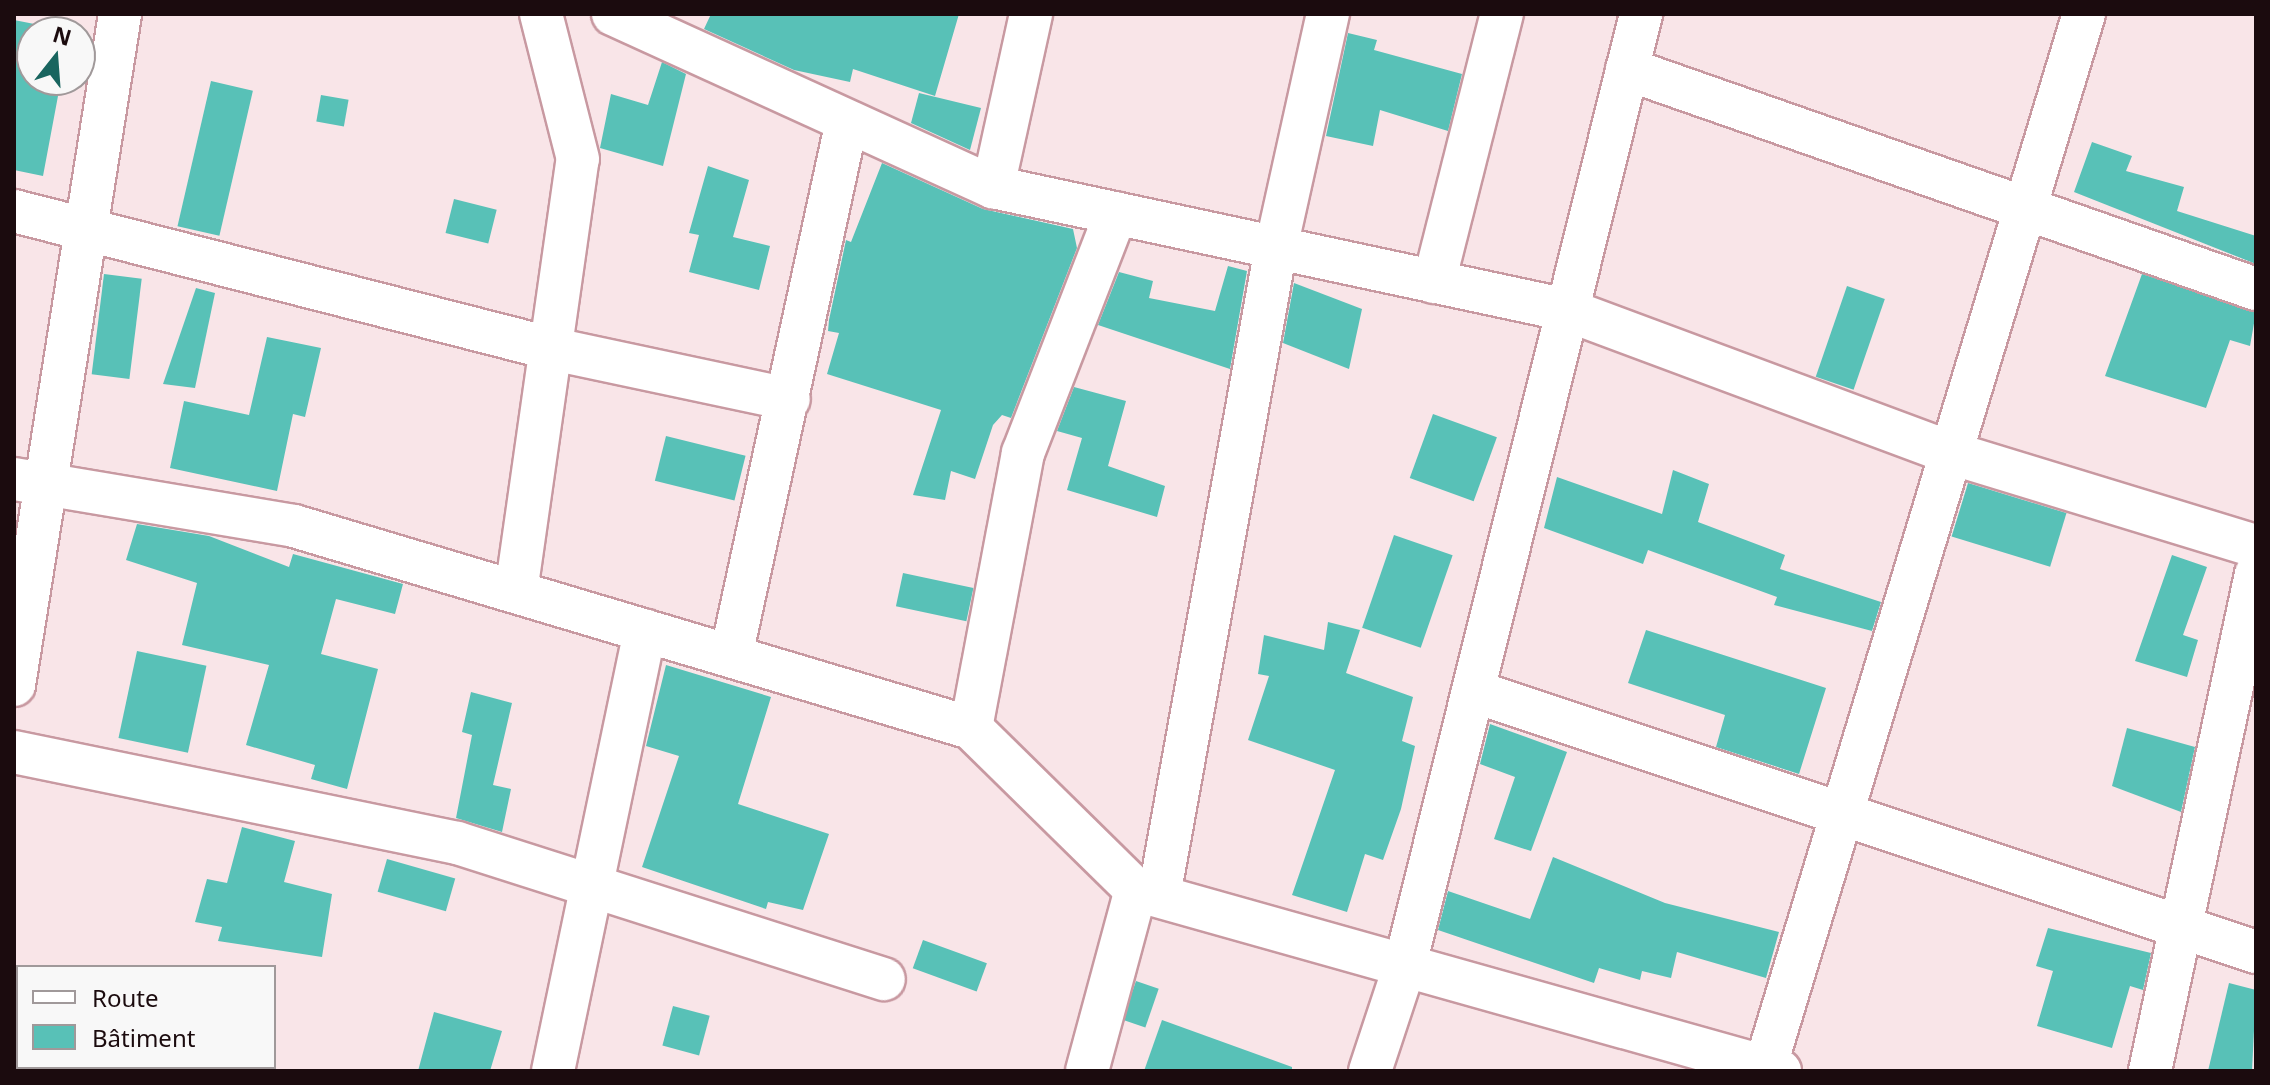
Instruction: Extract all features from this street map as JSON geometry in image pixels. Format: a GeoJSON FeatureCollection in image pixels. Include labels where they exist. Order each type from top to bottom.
{"type":"FeatureCollection","features":[{"type":"Feature","properties":{"kind":"street"},"geometry":{"type":"LineString","coordinates":[[14,685],[31,482],[90,229],[120,14]]}},
{"type":"Feature","properties":{"kind":"street"},"geometry":{"type":"LineString","coordinates":[[516,592],[578,159],[541,14]]}},
{"type":"Feature","properties":{"kind":"street"},"geometry":{"type":"LineString","coordinates":[[613,14],[683,29],[847,121],[993,187],[1567,310],[1951,453],[2256,546]]}},
{"type":"Feature","properties":{"kind":"street"},"geometry":{"type":"LineString","coordinates":[[993,187],[1031,14]]}},
{"type":"Feature","properties":{"kind":"street"},"geometry":{"type":"LineString","coordinates":[[1087,1071],[1147,893],[1276,248],[1328,14]]}},
{"type":"Feature","properties":{"kind":"street"},"geometry":{"type":"LineString","coordinates":[[1434,282],[1502,14]]}},
{"type":"Feature","properties":{"kind":"street"},"geometry":{"type":"LineString","coordinates":[[1370,1071],[1405,965],[1641,14]]}},
{"type":"Feature","properties":{"kind":"street"},"geometry":{"type":"LineString","coordinates":[[31,482],[294,526],[971,728],[1147,893],[1770,1069],[1842,813],[2084,14]]}},
{"type":"Feature","properties":{"kind":"street"},"geometry":{"type":"LineString","coordinates":[[1627,69],[2256,289]]}},
{"type":"Feature","properties":{"kind":"street"},"geometry":{"type":"LineString","coordinates":[[731,656],[847,121]]}},
{"type":"Feature","properties":{"kind":"street"},"geometry":{"type":"LineString","coordinates":[[14,211],[553,349],[789,399]]}},
{"type":"Feature","properties":{"kind":"street"},"geometry":{"type":"LineString","coordinates":[[971,728],[1023,453],[1116,213]]}},
{"type":"Feature","properties":{"kind":"street"},"geometry":{"type":"LineString","coordinates":[[2150,1071],[2256,574]]}},
{"type":"Feature","properties":{"kind":"street"},"geometry":{"type":"LineString","coordinates":[[553,1071],[645,631]]}},
{"type":"Feature","properties":{"kind":"street"},"geometry":{"type":"LineString","coordinates":[[1473,691],[2256,952]]}},
{"type":"Feature","properties":{"kind":"street"},"geometry":{"type":"LineString","coordinates":[[14,752],[457,843],[884,979]]}},
{"type":"Feature","properties":{"kind":"building"},"geometry":{"type":"Polygon","coordinates":[[[711,14],[959,14],[935,96],[853,69],[850,82],[794,70],[704,29],[711,14]]]}},
{"type":"Feature","properties":{"kind":"building"},"geometry":{"type":"Polygon","coordinates":[[[14,20],[16,96],[58,96],[43,176],[14,170],[14,20]]]}},
{"type":"Feature","properties":{"kind":"building"},"geometry":{"type":"Polygon","coordinates":[[[1348,33],[1377,40],[1374,50],[1462,74],[1448,131],[1380,110],[1373,146],[1326,136],[1348,33]]]}},
{"type":"Feature","properties":{"kind":"building"},"geometry":{"type":"Polygon","coordinates":[[[662,62],[686,74],[663,166],[600,148],[611,94],[648,105],[662,62]]]}},
{"type":"Feature","properties":{"kind":"building"},"geometry":{"type":"Polygon","coordinates":[[[211,81],[253,91],[219,236],[177,226],[211,81]]]}},
{"type":"Feature","properties":{"kind":"building"},"geometry":{"type":"Polygon","coordinates":[[[919,93],[981,108],[970,150],[911,123],[919,93]]]}},
{"type":"Feature","properties":{"kind":"building"},"geometry":{"type":"Polygon","coordinates":[[[321,95],[349,100],[344,126],[316,122],[321,95]]]}},
{"type":"Feature","properties":{"kind":"building"},"geometry":{"type":"Polygon","coordinates":[[[2092,142],[2132,156],[2126,171],[2184,187],[2177,211],[2256,236],[2256,264],[2074,192],[2092,142]]]}},
{"type":"Feature","properties":{"kind":"building"},"geometry":{"type":"Polygon","coordinates":[[[882,163],[983,209],[1073,229],[1077,248],[1011,418],[1002,415],[993,425],[975,479],[951,471],[945,500],[913,495],[941,410],[827,374],[839,333],[828,331],[846,240],[851,242],[882,163]]]}},
{"type":"Feature","properties":{"kind":"building"},"geometry":{"type":"Polygon","coordinates":[[[708,166],[749,180],[733,237],[770,246],[759,290],[689,272],[699,235],[689,233],[708,166]]]}},
{"type":"Feature","properties":{"kind":"building"},"geometry":{"type":"Polygon","coordinates":[[[454,199],[497,210],[488,244],[446,233],[454,199]]]}},
{"type":"Feature","properties":{"kind":"building"},"geometry":{"type":"Polygon","coordinates":[[[1228,266],[1247,271],[1230,369],[1098,325],[1119,272],[1153,281],[1149,298],[1215,311],[1228,266]]]}},
{"type":"Feature","properties":{"kind":"building"},"geometry":{"type":"Polygon","coordinates":[[[104,274],[142,279],[129,379],[92,374],[104,274]]]}},
{"type":"Feature","properties":{"kind":"building"},"geometry":{"type":"Polygon","coordinates":[[[2142,274],[2256,312],[2250,346],[2230,340],[2206,408],[2105,376],[2142,274]]]}},
{"type":"Feature","properties":{"kind":"building"},"geometry":{"type":"Polygon","coordinates":[[[1294,283],[1362,309],[1349,369],[1283,343],[1294,283]]]}},
{"type":"Feature","properties":{"kind":"building"},"geometry":{"type":"Polygon","coordinates":[[[1847,286],[1885,299],[1854,390],[1816,377],[1847,286]]]}},
{"type":"Feature","properties":{"kind":"building"},"geometry":{"type":"Polygon","coordinates":[[[196,288],[215,293],[195,388],[163,384],[196,288]]]}},
{"type":"Feature","properties":{"kind":"building"},"geometry":{"type":"Polygon","coordinates":[[[267,337],[321,348],[305,417],[293,414],[277,491],[170,468],[184,401],[249,415],[267,337]]]}},
{"type":"Feature","properties":{"kind":"building"},"geometry":{"type":"Polygon","coordinates":[[[1074,387],[1126,401],[1108,466],[1165,486],[1157,517],[1067,490],[1082,438],[1057,431],[1074,387]]]}},
{"type":"Feature","properties":{"kind":"building"},"geometry":{"type":"Polygon","coordinates":[[[1433,414],[1497,437],[1474,501],[1410,478],[1433,414]]]}},
{"type":"Feature","properties":{"kind":"building"},"geometry":{"type":"Polygon","coordinates":[[[666,436],[746,456],[734,500],[655,481],[666,436]]]}},
{"type":"Feature","properties":{"kind":"building"},"geometry":{"type":"Polygon","coordinates":[[[1673,470],[1709,484],[1698,522],[1785,555],[1780,569],[1881,602],[1872,631],[1774,605],[1777,597],[1648,550],[1643,564],[1544,528],[1557,477],[1662,514],[1673,470]]]}},
{"type":"Feature","properties":{"kind":"building"},"geometry":{"type":"Polygon","coordinates":[[[1968,483],[2066,513],[2050,567],[1952,537],[1968,483]]]}},
{"type":"Feature","properties":{"kind":"building"},"geometry":{"type":"Polygon","coordinates":[[[137,524],[209,536],[289,567],[293,554],[403,584],[395,614],[336,599],[321,654],[378,669],[347,789],[311,779],[315,765],[246,745],[269,665],[182,645],[197,583],[126,560],[137,524]]]}},
{"type":"Feature","properties":{"kind":"building"},"geometry":{"type":"Polygon","coordinates":[[[1394,535],[1453,555],[1421,648],[1362,628],[1394,535]]]}},
{"type":"Feature","properties":{"kind":"building"},"geometry":{"type":"Polygon","coordinates":[[[2172,555],[2207,567],[2183,635],[2198,640],[2187,677],[2135,661],[2172,555]]]}},
{"type":"Feature","properties":{"kind":"building"},"geometry":{"type":"Polygon","coordinates":[[[903,573],[973,588],[966,621],[896,606],[903,573]]]}},
{"type":"Feature","properties":{"kind":"building"},"geometry":{"type":"Polygon","coordinates":[[[1328,622],[1360,630],[1346,673],[1413,697],[1402,741],[1415,746],[1401,809],[1383,860],[1365,854],[1347,912],[1292,895],[1335,770],[1248,740],[1269,676],[1258,674],[1264,635],[1324,650],[1328,622]]]}},
{"type":"Feature","properties":{"kind":"building"},"geometry":{"type":"Polygon","coordinates":[[[1646,630],[1826,688],[1799,774],[1716,747],[1725,715],[1628,683],[1646,630]]]}},
{"type":"Feature","properties":{"kind":"building"},"geometry":{"type":"Polygon","coordinates":[[[137,651],[206,666],[188,753],[118,738],[137,651]]]}},
{"type":"Feature","properties":{"kind":"building"},"geometry":{"type":"Polygon","coordinates":[[[666,665],[771,697],[738,804],[829,834],[803,910],[768,902],[766,909],[642,867],[679,756],[646,746],[666,665]]]}},
{"type":"Feature","properties":{"kind":"building"},"geometry":{"type":"Polygon","coordinates":[[[471,692],[512,703],[493,785],[511,789],[502,832],[456,818],[472,735],[462,732],[471,692]]]}},
{"type":"Feature","properties":{"kind":"building"},"geometry":{"type":"Polygon","coordinates":[[[1490,724],[1567,752],[1531,851],[1494,839],[1515,777],[1480,764],[1490,724]]]}},
{"type":"Feature","properties":{"kind":"building"},"geometry":{"type":"Polygon","coordinates":[[[2127,728],[2195,747],[2181,812],[2112,786],[2127,728]]]}},
{"type":"Feature","properties":{"kind":"building"},"geometry":{"type":"Polygon","coordinates":[[[242,827],[295,841],[284,882],[332,894],[322,957],[218,941],[222,927],[195,922],[207,879],[227,883],[242,827]]]}},
{"type":"Feature","properties":{"kind":"building"},"geometry":{"type":"Polygon","coordinates":[[[1553,857],[1665,903],[1779,932],[1766,978],[1677,952],[1671,978],[1642,971],[1640,980],[1599,968],[1594,983],[1438,930],[1448,891],[1530,919],[1553,857]]]}},
{"type":"Feature","properties":{"kind":"building"},"geometry":{"type":"Polygon","coordinates":[[[387,859],[455,879],[446,911],[378,892],[387,859]]]}},
{"type":"Feature","properties":{"kind":"building"},"geometry":{"type":"Polygon","coordinates":[[[2048,928],[2151,953],[2143,990],[2130,986],[2112,1048],[2037,1026],[2053,971],[2036,966],[2048,928]]]}},
{"type":"Feature","properties":{"kind":"building"},"geometry":{"type":"Polygon","coordinates":[[[923,940],[987,963],[977,991],[913,968],[923,940]]]}},
{"type":"Feature","properties":{"kind":"building"},"geometry":{"type":"Polygon","coordinates":[[[1136,981],[1159,989],[1145,1028],[1123,1020],[1136,981]]]}},
{"type":"Feature","properties":{"kind":"building"},"geometry":{"type":"Polygon","coordinates":[[[2229,983],[2256,990],[2252,1071],[2208,1071],[2229,983]]]}},
{"type":"Feature","properties":{"kind":"building"},"geometry":{"type":"Polygon","coordinates":[[[673,1006],[710,1016],[699,1055],[662,1046],[673,1006]]]}},
{"type":"Feature","properties":{"kind":"building"},"geometry":{"type":"Polygon","coordinates":[[[434,1012],[502,1031],[490,1071],[418,1071],[434,1012]]]}},
{"type":"Feature","properties":{"kind":"building"},"geometry":{"type":"Polygon","coordinates":[[[1162,1020],[1292,1067],[1292,1071],[1144,1071],[1162,1020]]]}}]}
